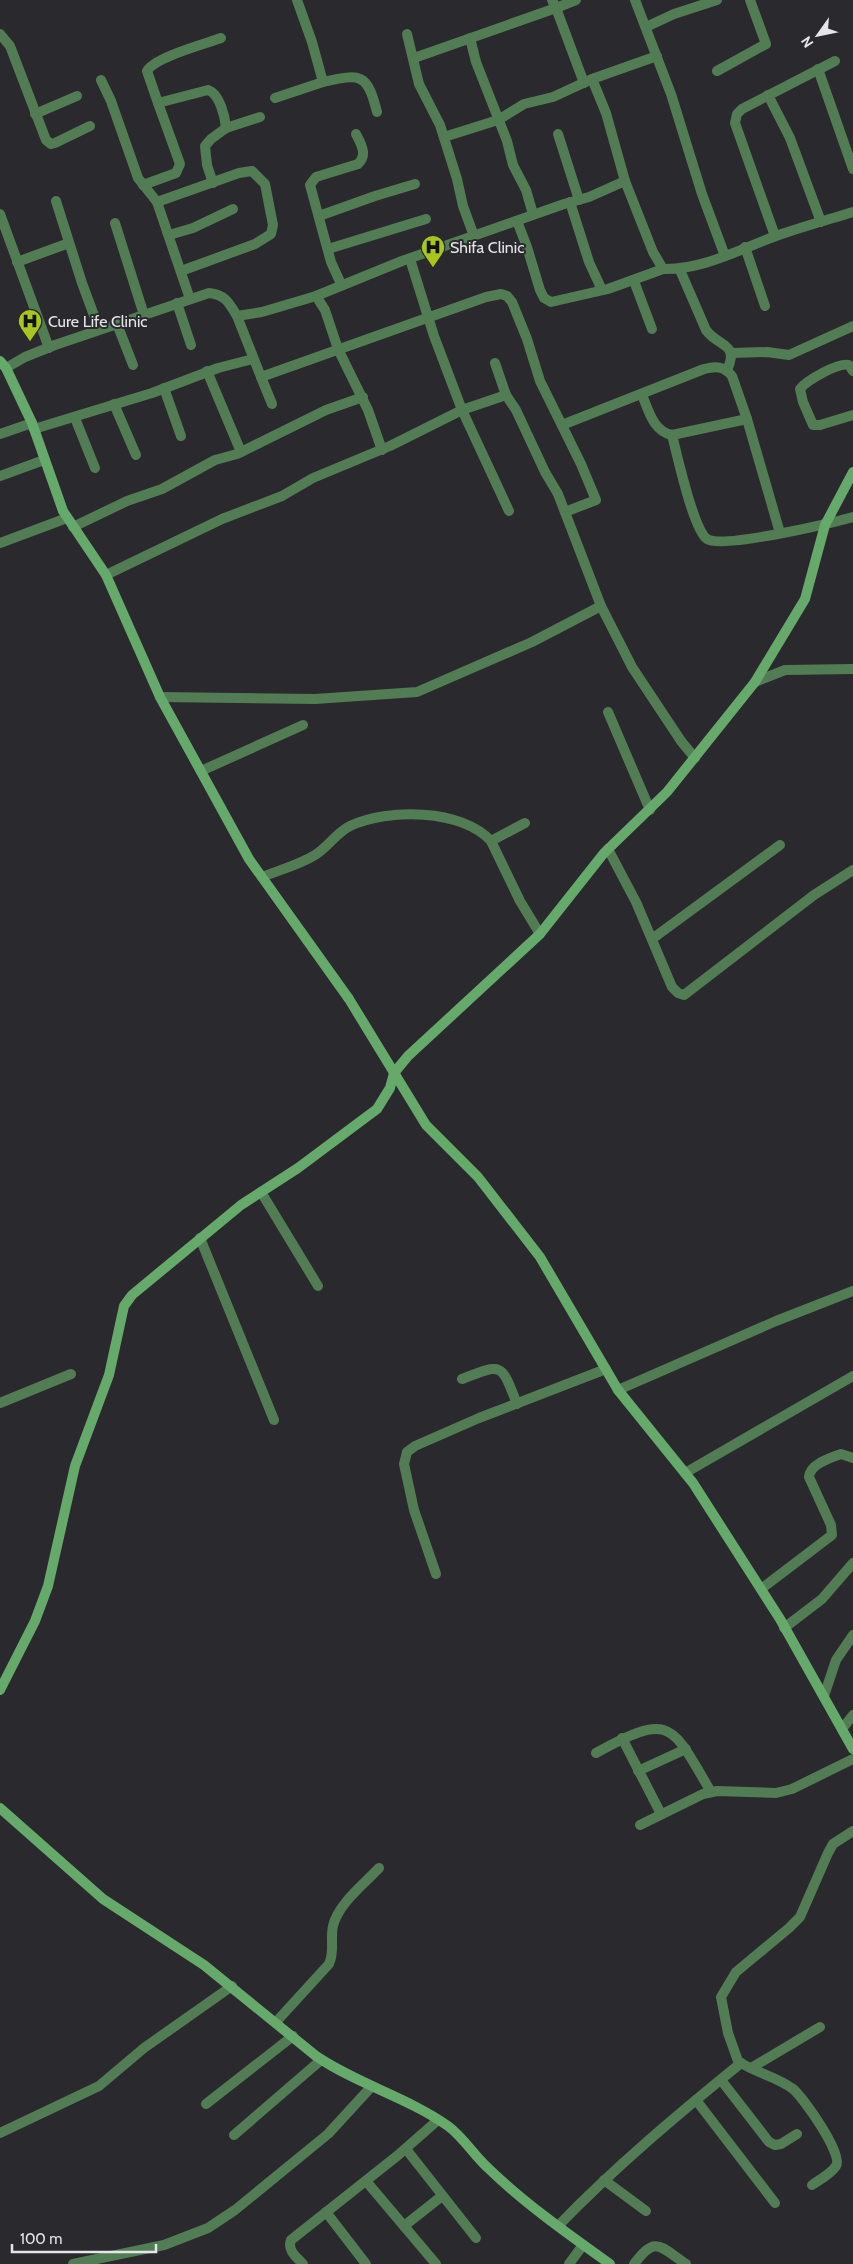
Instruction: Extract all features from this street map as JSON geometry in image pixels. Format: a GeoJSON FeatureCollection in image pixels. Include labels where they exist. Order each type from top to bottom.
{"type":"FeatureCollection","features":[{"type":"Feature","properties":{"kind":"street"},"geometry":{"type":"LineString","coordinates":[[297,0],[312,42],[323,82]]}},
{"type":"Feature","properties":{"kind":"street"},"geometry":{"type":"LineString","coordinates":[[414,58],[554,4],[576,0]]}},
{"type":"Feature","properties":{"kind":"street"},"geometry":{"type":"LineString","coordinates":[[635,0],[671,94],[702,194],[725,256]]}},
{"type":"Feature","properties":{"kind":"street"},"geometry":{"type":"LineString","coordinates":[[646,27],[697,3],[717,0]]}},
{"type":"Feature","properties":{"kind":"street"},"geometry":{"type":"LineString","coordinates":[[717,71],[766,44],[750,0]]}},
{"type":"Feature","properties":{"kind":"street"},"geometry":{"type":"LineString","coordinates":[[554,4],[588,81],[606,114],[624,181],[650,244],[663,269]]}},
{"type":"Feature","properties":{"kind":"street"},"geometry":{"type":"LineString","coordinates":[[0,34],[10,46],[46,140],[51,144],[90,126]]}},
{"type":"Feature","properties":{"kind":"street"},"geometry":{"type":"LineString","coordinates":[[408,34],[419,84],[444,136],[474,236]]}},
{"type":"Feature","properties":{"kind":"street"},"geometry":{"type":"LineString","coordinates":[[143,185],[176,173],[180,169],[180,164],[147,71],[150,66],[222,38]]}},
{"type":"Feature","properties":{"kind":"street"},"geometry":{"type":"LineString","coordinates":[[470,38],[476,62],[513,165],[526,190],[533,214]]}},
{"type":"Feature","properties":{"kind":"street"},"geometry":{"type":"LineString","coordinates":[[444,136],[498,120],[524,104],[553,97],[588,81],[656,56]]}},
{"type":"Feature","properties":{"kind":"street"},"geometry":{"type":"LineString","coordinates":[[775,236],[736,123],[737,114],[742,109],[834,61]]}},
{"type":"Feature","properties":{"kind":"street"},"geometry":{"type":"LineString","coordinates":[[818,69],[853,168]]}},
{"type":"Feature","properties":{"kind":"street"},"geometry":{"type":"LineString","coordinates":[[275,98],[323,82],[358,77],[364,80],[370,90],[377,112]]}},
{"type":"Feature","properties":{"kind":"street"},"geometry":{"type":"LineString","coordinates":[[101,80],[130,158],[143,185],[157,202],[160,216],[169,235],[190,299]]}},
{"type":"Feature","properties":{"kind":"street"},"geometry":{"type":"LineString","coordinates":[[158,102],[198,92],[213,91],[225,117],[226,128]]}},
{"type":"Feature","properties":{"kind":"street"},"geometry":{"type":"LineString","coordinates":[[768,95],[793,146],[821,222]]}},
{"type":"Feature","properties":{"kind":"street"},"geometry":{"type":"LineString","coordinates":[[36,114],[77,96]]}},
{"type":"Feature","properties":{"kind":"street"},"geometry":{"type":"LineString","coordinates":[[213,183],[207,165],[205,146],[226,128],[260,118]]}},
{"type":"Feature","properties":{"kind":"street"},"geometry":{"type":"LineString","coordinates":[[341,284],[330,262],[310,185],[311,181],[329,172],[358,164],[362,160],[364,155],[356,134]]}},
{"type":"Feature","properties":{"kind":"street"},"geometry":{"type":"LineString","coordinates":[[558,134],[589,262],[602,290]]}},
{"type":"Feature","properties":{"kind":"street"},"geometry":{"type":"LineString","coordinates":[[157,202],[239,173],[252,172],[259,176],[265,184],[273,225],[271,234],[254,244],[181,271]]}},
{"type":"Feature","properties":{"kind":"street"},"geometry":{"type":"LineString","coordinates":[[237,316],[262,312],[316,296],[341,284],[533,214],[575,201],[624,181]]}},
{"type":"Feature","properties":{"kind":"street"},"geometry":{"type":"LineString","coordinates":[[319,216],[415,184]]}},
{"type":"Feature","properties":{"kind":"street"},"geometry":{"type":"LineString","coordinates":[[56,201],[99,330]]}},
{"type":"Feature","properties":{"kind":"street"},"geometry":{"type":"LineString","coordinates":[[169,235],[193,228],[233,209]]}},
{"type":"Feature","properties":{"kind":"street"},"geometry":{"type":"LineString","coordinates":[[517,221],[528,247],[540,290],[544,298],[551,302],[557,302],[634,281],[663,269],[680,270],[725,256],[775,236],[853,212]]}},
{"type":"Feature","properties":{"kind":"street"},"geometry":{"type":"LineString","coordinates":[[0,214],[49,348]]}},
{"type":"Feature","properties":{"kind":"street"},"geometry":{"type":"LineString","coordinates":[[328,249],[426,219]]}},
{"type":"Feature","properties":{"kind":"street"},"geometry":{"type":"LineString","coordinates":[[115,223],[144,315]]}},
{"type":"Feature","properties":{"kind":"street"},"geometry":{"type":"LineString","coordinates":[[17,262],[69,243]]}},
{"type":"Feature","properties":{"kind":"street"},"geometry":{"type":"LineString","coordinates":[[745,247],[765,306]]}},
{"type":"Feature","properties":{"kind":"street"},"geometry":{"type":"LineString","coordinates":[[410,259],[430,316],[434,336],[462,410],[508,512]]}},
{"type":"Feature","properties":{"kind":"street"},"geometry":{"type":"LineString","coordinates":[[680,270],[706,330],[711,337],[723,343],[731,353],[732,359],[727,370]]}},
{"type":"Feature","properties":{"kind":"street"},"geometry":{"type":"LineString","coordinates":[[634,281],[652,329]]}},
{"type":"Feature","properties":{"kind":"street"},"geometry":{"type":"LineString","coordinates":[[272,404],[252,359],[237,316],[228,300],[223,296],[209,294],[190,299],[2,364],[33,426],[44,460],[70,523],[106,575],[160,697],[249,859],[348,999],[426,1124],[478,1177],[540,1257],[618,1390],[685,1473],[761,1589],[853,1749]]}},
{"type":"Feature","properties":{"kind":"street"},"geometry":{"type":"LineString","coordinates":[[261,377],[486,297],[500,294],[507,296],[512,302],[527,339],[540,381],[596,500],[565,512]]}},
{"type":"Feature","properties":{"kind":"street"},"geometry":{"type":"LineString","coordinates":[[316,296],[325,310],[338,349],[363,397],[382,450]]}},
{"type":"Feature","properties":{"kind":"street"},"geometry":{"type":"LineString","coordinates":[[177,303],[191,345]]}},
{"type":"Feature","properties":{"kind":"street"},"geometry":{"type":"LineString","coordinates":[[116,324],[133,365]]}},
{"type":"Feature","properties":{"kind":"street"},"geometry":{"type":"LineString","coordinates":[[731,353],[767,352],[789,355],[853,326]]}},
{"type":"Feature","properties":{"kind":"street"},"geometry":{"type":"LineString","coordinates":[[0,434],[75,418],[164,388],[207,371],[252,359]]}},
{"type":"Feature","properties":{"kind":"street"},"geometry":{"type":"LineString","coordinates":[[495,363],[506,395],[516,410],[545,472],[558,494],[601,606],[632,668],[681,741],[695,758]]}},
{"type":"Feature","properties":{"kind":"street"},"geometry":{"type":"LineString","coordinates":[[853,371],[848,365],[843,364],[818,375],[800,389],[813,425],[820,425],[853,415]]}},
{"type":"Feature","properties":{"kind":"street"},"geometry":{"type":"LineString","coordinates":[[562,425],[704,369],[714,366],[727,370],[732,376],[747,419],[780,533]]}},
{"type":"Feature","properties":{"kind":"street"},"geometry":{"type":"LineString","coordinates":[[207,371],[241,452]]}},
{"type":"Feature","properties":{"kind":"street"},"geometry":{"type":"LineString","coordinates":[[164,388],[181,436]]}},
{"type":"Feature","properties":{"kind":"street"},"geometry":{"type":"LineString","coordinates":[[106,575],[222,519],[282,496],[312,478],[382,450],[462,410],[506,395]]}},
{"type":"Feature","properties":{"kind":"street"},"geometry":{"type":"LineString","coordinates":[[642,395],[659,430],[672,435],[747,419]]}},
{"type":"Feature","properties":{"kind":"street"},"geometry":{"type":"LineString","coordinates":[[0,543],[70,523],[95,518],[128,501],[162,489],[215,460],[241,452],[326,410],[363,397]]}},
{"type":"Feature","properties":{"kind":"street"},"geometry":{"type":"LineString","coordinates":[[114,404],[136,456]]}},
{"type":"Feature","properties":{"kind":"street"},"geometry":{"type":"LineString","coordinates":[[75,418],[95,468]]}},
{"type":"Feature","properties":{"kind":"street"},"geometry":{"type":"LineString","coordinates":[[672,435],[697,523],[707,538],[715,542],[825,525],[853,517]]}},
{"type":"Feature","properties":{"kind":"street"},"geometry":{"type":"LineString","coordinates":[[0,476],[44,460]]}},
{"type":"Feature","properties":{"kind":"street"},"geometry":{"type":"LineString","coordinates":[[0,1690],[35,1621],[48,1586],[75,1466],[108,1375],[124,1306],[132,1295],[241,1205],[340,1138],[377,1109],[390,1088],[394,1073],[408,1056],[540,934],[587,872],[608,849],[668,792],[755,682],[805,599],[825,525],[853,472]]}},
{"type":"Feature","properties":{"kind":"street"},"geometry":{"type":"LineString","coordinates":[[160,697],[315,699],[417,692],[532,642],[601,606]]}},
{"type":"Feature","properties":{"kind":"street"},"geometry":{"type":"LineString","coordinates":[[755,682],[785,670],[853,668]]}},
{"type":"Feature","properties":{"kind":"street"},"geometry":{"type":"LineString","coordinates":[[608,712],[650,810]]}},
{"type":"Feature","properties":{"kind":"street"},"geometry":{"type":"LineString","coordinates":[[201,772],[303,725]]}},
{"type":"Feature","properties":{"kind":"street"},"geometry":{"type":"LineString","coordinates":[[262,877],[316,854],[350,826],[383,817],[443,816],[467,824],[484,833],[491,841],[520,901],[540,934]]}},
{"type":"Feature","properties":{"kind":"street"},"geometry":{"type":"LineString","coordinates":[[491,841],[525,823]]}},
{"type":"Feature","properties":{"kind":"street"},"geometry":{"type":"LineString","coordinates":[[652,939],[780,845]]}},
{"type":"Feature","properties":{"kind":"street"},"geometry":{"type":"LineString","coordinates":[[608,849],[632,894],[672,987],[678,993],[684,995],[814,895],[853,870]]}},
{"type":"Feature","properties":{"kind":"street"},"geometry":{"type":"LineString","coordinates":[[261,1192],[318,1286]]}},
{"type":"Feature","properties":{"kind":"street"},"geometry":{"type":"LineString","coordinates":[[200,1238],[274,1420]]}},
{"type":"Feature","properties":{"kind":"street"},"geometry":{"type":"LineString","coordinates":[[618,1390],[742,1335],[853,1291]]}},
{"type":"Feature","properties":{"kind":"street"},"geometry":{"type":"LineString","coordinates":[[462,1379],[492,1368],[498,1368],[505,1374],[517,1404]]}},
{"type":"Feature","properties":{"kind":"street"},"geometry":{"type":"LineString","coordinates":[[436,1574],[414,1510],[404,1464],[407,1452],[415,1446],[606,1369]]}},
{"type":"Feature","properties":{"kind":"street"},"geometry":{"type":"LineString","coordinates":[[0,1403],[71,1374]]}},
{"type":"Feature","properties":{"kind":"street"},"geometry":{"type":"LineString","coordinates":[[685,1473],[853,1376]]}},
{"type":"Feature","properties":{"kind":"street"},"geometry":{"type":"LineString","coordinates":[[761,1589],[828,1540],[832,1535],[831,1525],[810,1477],[810,1471],[814,1467],[841,1454],[853,1458]]}},
{"type":"Feature","properties":{"kind":"street"},"geometry":{"type":"LineString","coordinates":[[784,1628],[818,1602],[853,1562]]}},
{"type":"Feature","properties":{"kind":"street"},"geometry":{"type":"LineString","coordinates":[[824,1696],[836,1660],[853,1635]]}},
{"type":"Feature","properties":{"kind":"street"},"geometry":{"type":"LineString","coordinates":[[842,1729],[853,1715]]}},
{"type":"Feature","properties":{"kind":"street"},"geometry":{"type":"LineString","coordinates":[[596,1753],[622,1738],[642,1730],[663,1728],[676,1736],[686,1749],[711,1792]]}},
{"type":"Feature","properties":{"kind":"street"},"geometry":{"type":"LineString","coordinates":[[622,1738],[662,1814]]}},
{"type":"Feature","properties":{"kind":"street"},"geometry":{"type":"LineString","coordinates":[[638,1771],[686,1749]]}},
{"type":"Feature","properties":{"kind":"street"},"geometry":{"type":"LineString","coordinates":[[640,1825],[702,1794],[711,1792],[776,1793],[792,1789],[853,1758]]}},
{"type":"Feature","properties":{"kind":"street"},"geometry":{"type":"LineString","coordinates":[[0,1808],[103,1899],[204,1965],[321,2060],[438,2120],[458,2134],[487,2168],[582,2245],[610,2264]]}},
{"type":"Feature","properties":{"kind":"street"},"geometry":{"type":"LineString","coordinates":[[812,2185],[836,2166],[838,2161],[833,2148],[800,2095],[786,2084],[741,2063],[736,2057],[728,2033],[721,1997],[736,1972],[800,1917],[833,1844],[853,1831]]}},
{"type":"Feature","properties":{"kind":"street"},"geometry":{"type":"LineString","coordinates":[[276,2022],[329,1964],[332,1957],[332,1928],[337,1914],[378,1868]]}},
{"type":"Feature","properties":{"kind":"street"},"geometry":{"type":"LineString","coordinates":[[0,2133],[98,2086],[144,2048],[232,1986]]}},
{"type":"Feature","properties":{"kind":"street"},"geometry":{"type":"LineString","coordinates":[[752,2068],[820,2027]]}},
{"type":"Feature","properties":{"kind":"street"},"geometry":{"type":"LineString","coordinates":[[206,2104],[293,2036]]}},
{"type":"Feature","properties":{"kind":"street"},"geometry":{"type":"LineString","coordinates":[[234,2135],[321,2060]]}},
{"type":"Feature","properties":{"kind":"street"},"geometry":{"type":"LineString","coordinates":[[558,2226],[604,2180],[741,2063]]}},
{"type":"Feature","properties":{"kind":"street"},"geometry":{"type":"LineString","coordinates":[[721,2080],[773,2144],[781,2144],[798,2134]]}},
{"type":"Feature","properties":{"kind":"street"},"geometry":{"type":"LineString","coordinates":[[74,2264],[164,2245],[208,2228],[235,2210],[328,2134],[372,2086]]}},
{"type":"Feature","properties":{"kind":"street"},"geometry":{"type":"LineString","coordinates":[[696,2100],[775,2203]]}},
{"type":"Feature","properties":{"kind":"street"},"geometry":{"type":"LineString","coordinates":[[303,2264],[291,2251],[289,2245],[291,2240],[366,2181],[438,2120]]}},
{"type":"Feature","properties":{"kind":"street"},"geometry":{"type":"LineString","coordinates":[[406,2148],[476,2238]]}},
{"type":"Feature","properties":{"kind":"street"},"geometry":{"type":"LineString","coordinates":[[604,2180],[646,2212]]}},
{"type":"Feature","properties":{"kind":"street"},"geometry":{"type":"LineString","coordinates":[[366,2181],[436,2264]]}},
{"type":"Feature","properties":{"kind":"street"},"geometry":{"type":"LineString","coordinates":[[404,2226],[442,2196]]}},
{"type":"Feature","properties":{"kind":"street"},"geometry":{"type":"LineString","coordinates":[[326,2212],[366,2264]]}},
{"type":"Feature","properties":{"kind":"street"},"geometry":{"type":"LineString","coordinates":[[569,2264],[582,2245]]}},
{"type":"Feature","properties":{"kind":"street"},"geometry":{"type":"LineString","coordinates":[[634,2264],[645,2249],[656,2246],[686,2264]]}},
{"type":"Feature","properties":{"kind":"place","name":"Shifa Clinic"},"geometry":{"type":"Point","coordinates":[433,268]}},
{"type":"Feature","properties":{"kind":"place","name":"Cure Life Clinic"},"geometry":{"type":"Point","coordinates":[30,342]}}]}
